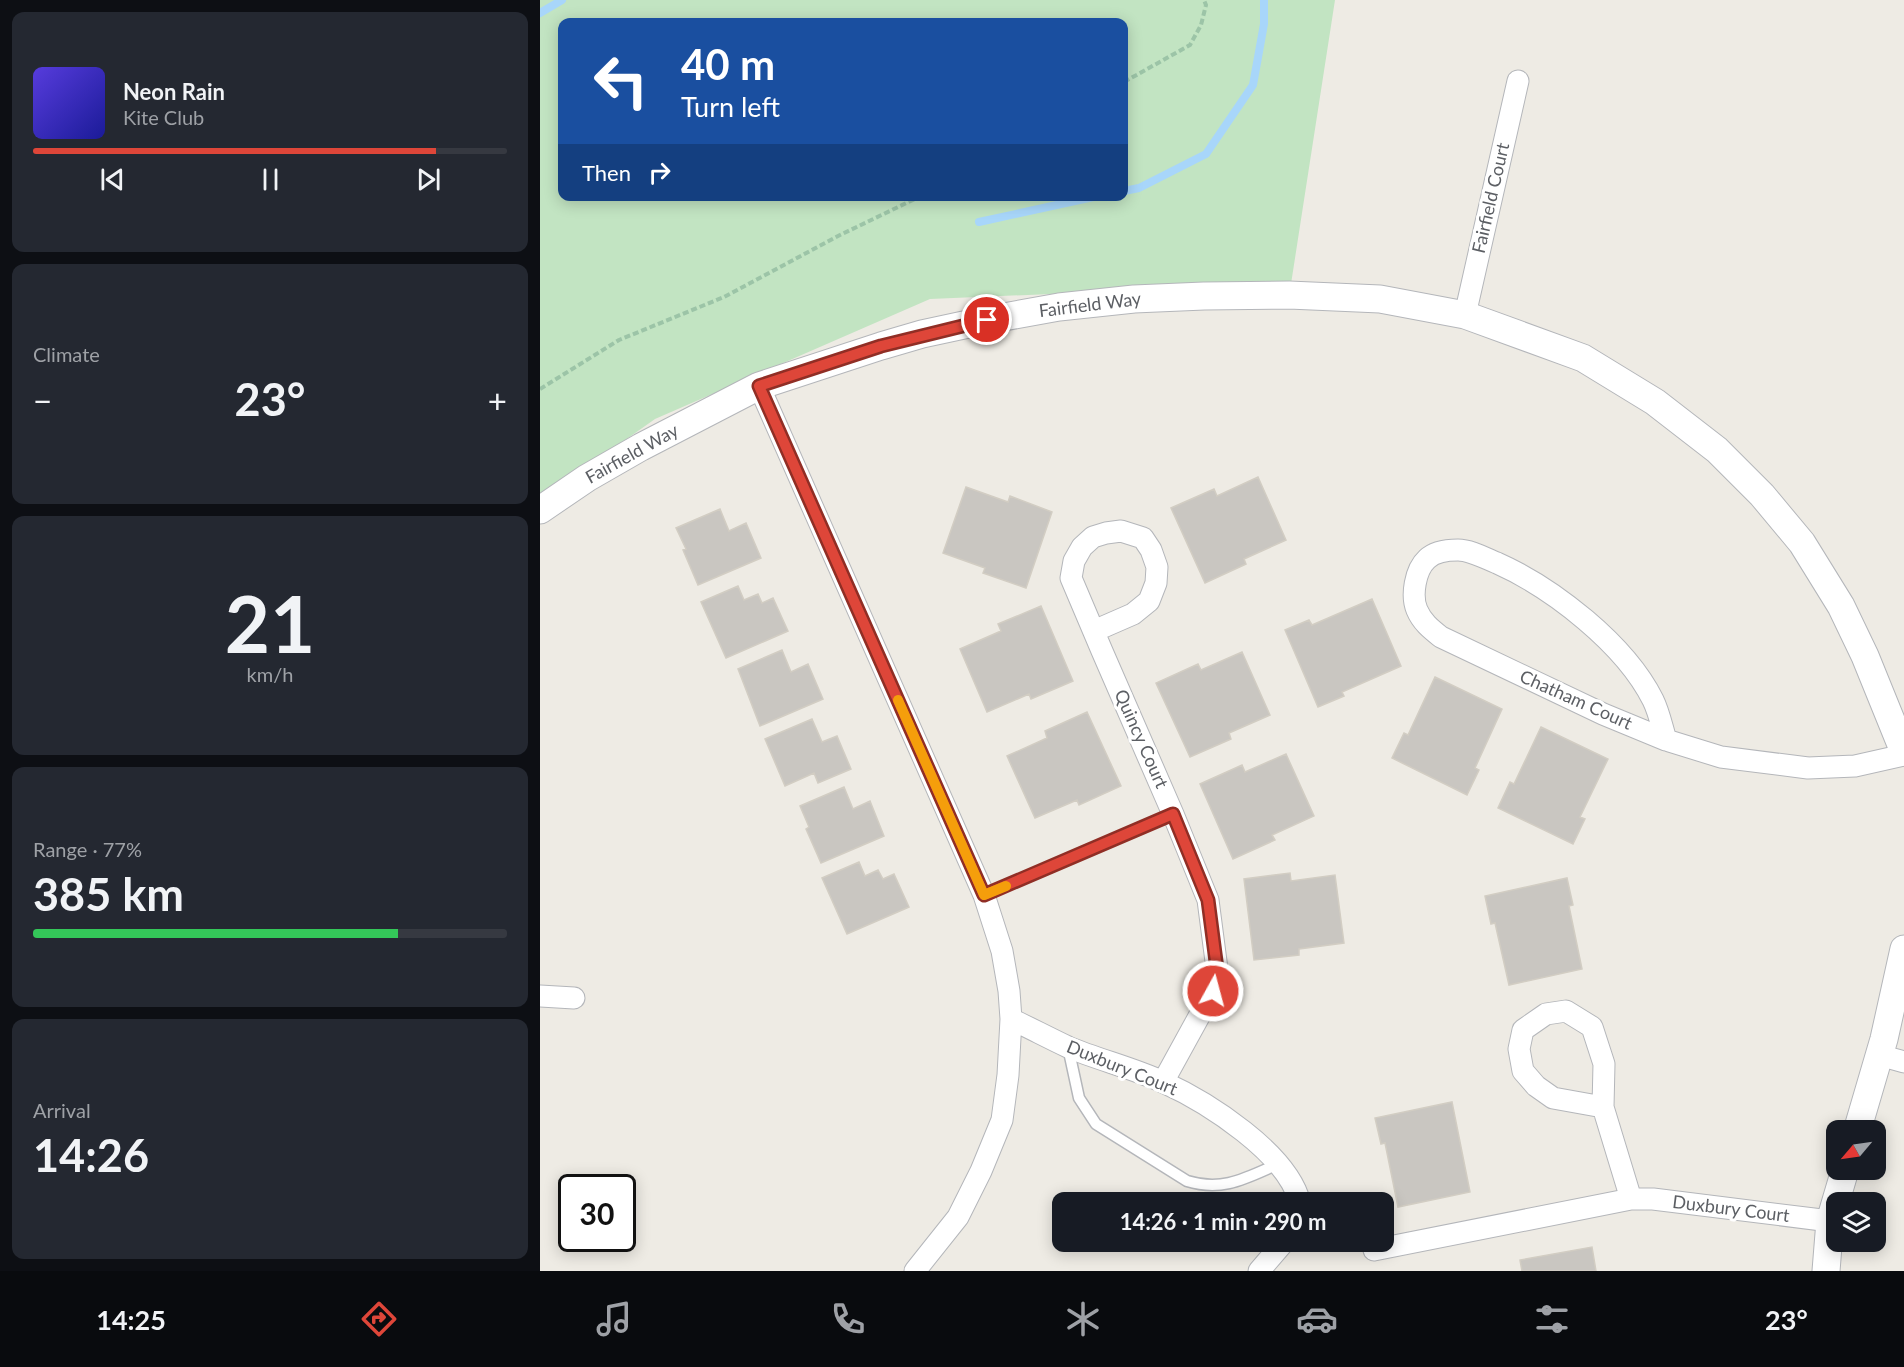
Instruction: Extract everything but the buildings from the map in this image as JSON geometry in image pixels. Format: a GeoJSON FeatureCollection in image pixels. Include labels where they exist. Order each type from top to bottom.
{"type":"FeatureCollection","features":[{"type":"Feature","properties":{"kind":"street","name":"Fairfield Court"},"geometry":{"type":"LineString","coordinates":[[1465,315],[1518,81]]}},
{"type":"Feature","properties":{"kind":"street","name":"Fairfield Way"},"geometry":{"type":"LineString","coordinates":[[540,510],[587,478],[641,447],[759,386],[922,334],[1059,307],[1123,300],[1289,295],[1380,299],[1465,315],[1583,358],[1655,402],[1735,466],[1802,543],[1841,606],[1865,657],[1904,754]]}},
{"type":"Feature","properties":{"kind":"street"},"geometry":{"type":"LineString","coordinates":[[759,386],[984,895],[1002,951],[1011,1019],[1008,1075],[1002,1120],[958,1217],[915,1271]]}},
{"type":"Feature","properties":{"kind":"street","name":"Quincy Court"},"geometry":{"type":"LineString","coordinates":[[1094,631],[1133,614],[1149,601],[1156,583],[1157,567],[1151,550],[1143,538],[1121,531],[1093,537],[1082,547],[1074,561],[1071,578],[1208,900],[1217,969],[1213,991],[1163,1082]]}},
{"type":"Feature","properties":{"kind":"street","name":"Chatham Court"},"geometry":{"type":"LineString","coordinates":[[1665,740],[1653,701],[1633,670],[1601,634],[1562,600],[1522,574],[1460,550],[1442,552],[1427,559],[1413,590],[1416,608],[1424,623],[1441,637],[1603,714],[1665,740],[1721,757],[1808,768],[1855,766],[1904,754]]}},
{"type":"Feature","properties":{"kind":"street"},"geometry":{"type":"LineString","coordinates":[[1862,1120],[1891,1058],[1904,949]]}},
{"type":"Feature","properties":{"kind":"street"},"geometry":{"type":"LineString","coordinates":[[540,996],[574,998]]}},
{"type":"Feature","properties":{"kind":"street"},"geometry":{"type":"LineString","coordinates":[[1603,1107],[1553,1098],[1536,1086],[1523,1071],[1519,1048],[1523,1030],[1546,1014],[1566,1011],[1592,1027],[1604,1064],[1603,1107],[1631,1198]]}},
{"type":"Feature","properties":{"kind":"street","name":"Duxbury Court"},"geometry":{"type":"LineString","coordinates":[[1011,1019],[1068,1047],[1163,1082],[1236,1124],[1278,1164],[1297,1192]]}},
{"type":"Feature","properties":{"kind":"street","name":"Duxbury Court"},"geometry":{"type":"LineString","coordinates":[[1394,1246],[1631,1198],[1826,1221]]}},
{"type":"Feature","properties":{"kind":"street"},"geometry":{"type":"LineString","coordinates":[[1259,1271],[1275,1252]]}},
{"type":"Feature","properties":{"kind":"street"},"geometry":{"type":"LineString","coordinates":[[1826,1271],[1828,1252]]}},
{"type":"Feature","properties":{"kind":"lane"},"geometry":{"type":"LineString","coordinates":[[984,895],[1173,814]]}},
{"type":"Feature","properties":{"kind":"lane"},"geometry":{"type":"LineString","coordinates":[[1068,1047],[1078,1098],[1096,1124],[1188,1181],[1201,1185],[1232,1184],[1278,1164]]}},
{"type":"Feature","properties":{"kind":"path"},"geometry":{"type":"LineString","coordinates":[[1128,80],[1190,45],[1201,25],[1206,5],[1204,0]]}},
{"type":"Feature","properties":{"kind":"path"},"geometry":{"type":"LineString","coordinates":[[540,389],[619,340],[724,297],[840,235],[911,201]]}},
{"type":"Feature","properties":{"kind":"green space"},"geometry":{"type":"Polygon","coordinates":[[[540,0],[1335,0],[1291,284],[930,299],[655,419],[540,500],[540,0]]]}},
{"type":"Feature","properties":{"kind":"waterway"},"geometry":{"type":"LineString","coordinates":[[540,13],[562,0]]}},
{"type":"Feature","properties":{"kind":"waterway"},"geometry":{"type":"LineString","coordinates":[[1128,190],[1139,188],[1206,154],[1253,85],[1264,24],[1264,0]]}},
{"type":"Feature","properties":{"kind":"waterway"},"geometry":{"type":"LineString","coordinates":[[979,222],[1075,201]]}},
{"type":"Feature","properties":{"kind":"slow traffic"},"geometry":{"type":"LineString","coordinates":[[898,700],[984,895],[1006,886]]}},
{"type":"Feature","properties":{"kind":"route"},"geometry":{"type":"LineString","coordinates":[[987,320],[922,334],[759,386],[984,895],[1173,814],[1208,900],[1217,969],[1213,991]]}}]}
